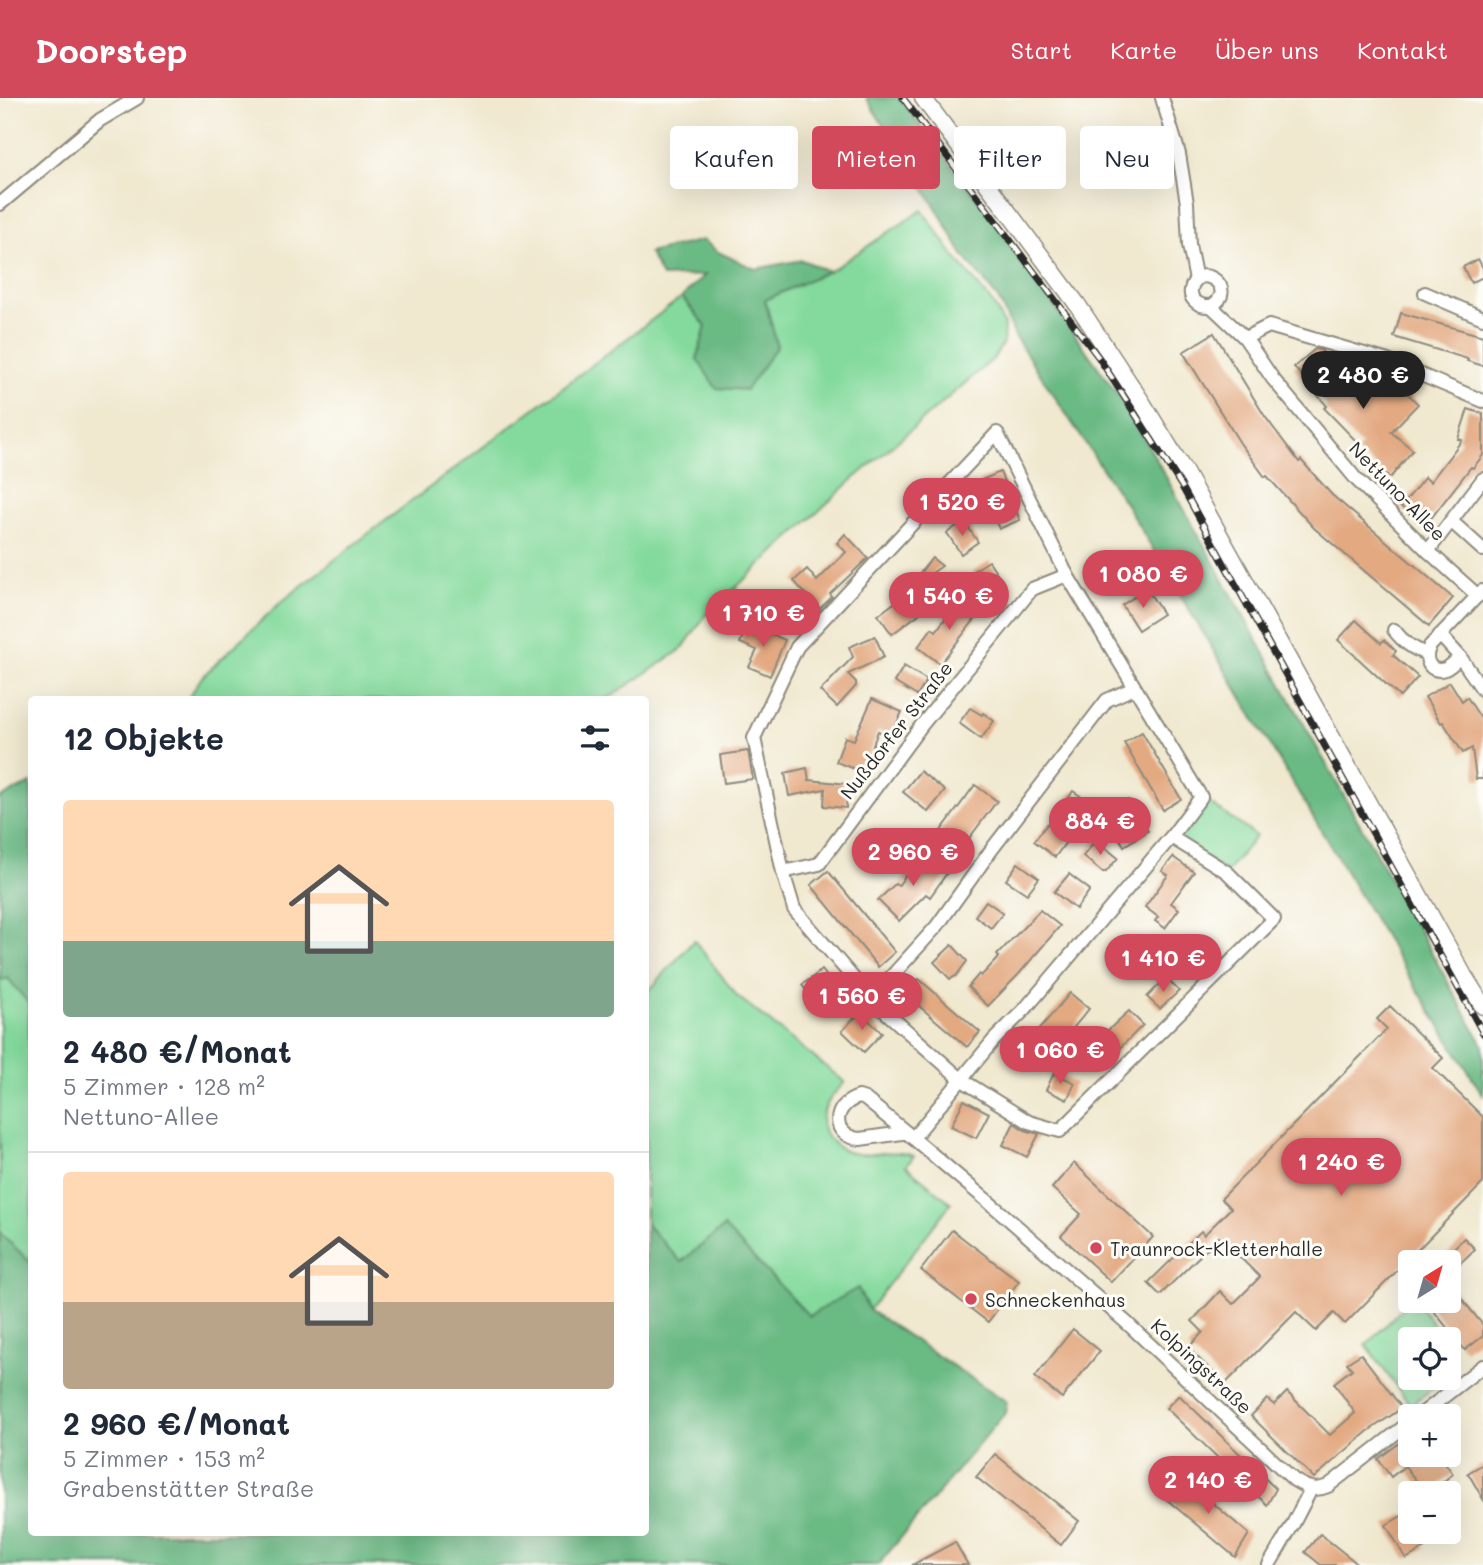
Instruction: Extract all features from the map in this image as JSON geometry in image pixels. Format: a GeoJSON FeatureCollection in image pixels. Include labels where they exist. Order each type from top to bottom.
{"type":"FeatureCollection","features":[{"type":"Feature","properties":{"kind":"street"},"geometry":{"type":"LineString","coordinates":[[0,204],[100,120],[137,98]]}},
{"type":"Feature","properties":{"kind":"street"},"geometry":{"type":"LineString","coordinates":[[923,98],[1077,304],[1143,404],[1184,471],[1483,1006]]}},
{"type":"Feature","properties":{"kind":"street"},"geometry":{"type":"LineString","coordinates":[[1163,98],[1180,154],[1187,202],[1189,245],[1196,280],[1209,276],[1217,280],[1221,288],[1221,297],[1211,306]]}},
{"type":"Feature","properties":{"kind":"street","name":"Nettuno-Allee"},"geometry":{"type":"LineString","coordinates":[[1196,280],[1191,292],[1195,302],[1211,306],[1245,338],[1273,379],[1356,479],[1429,551],[1480,593]]}},
{"type":"Feature","properties":{"kind":"street"},"geometry":{"type":"LineString","coordinates":[[1425,293],[1483,318]]}},
{"type":"Feature","properties":{"kind":"street"},"geometry":{"type":"LineString","coordinates":[[1245,338],[1269,326],[1388,361],[1483,401]]}},
{"type":"Feature","properties":{"kind":"street"},"geometry":{"type":"LineString","coordinates":[[910,1136],[962,1080],[993,1041],[1025,1009],[1171,837],[1201,797],[1067,575],[997,433],[797,648],[754,738],[783,872],[794,909],[871,999],[962,1080],[1029,1122],[1060,1131],[1274,919],[1227,872],[1171,837]]}},
{"type":"Feature","properties":{"kind":"street"},"geometry":{"type":"LineString","coordinates":[[1429,551],[1483,479]]}},
{"type":"Feature","properties":{"kind":"street","name":"Nettuno-Allee"},"geometry":{"type":"LineString","coordinates":[[1451,521],[1483,550]]}},
{"type":"Feature","properties":{"kind":"street","name":"Nußdorfer Straße"},"geometry":{"type":"LineString","coordinates":[[783,872],[819,864],[921,726],[1032,589],[1067,575]]}},
{"type":"Feature","properties":{"kind":"street"},"geometry":{"type":"LineString","coordinates":[[1460,657],[1445,669],[1436,669],[1428,663],[1426,654],[1430,646],[1480,593]]}},
{"type":"Feature","properties":{"kind":"street"},"geometry":{"type":"LineString","coordinates":[[1394,630],[1412,649],[1426,654]]}},
{"type":"Feature","properties":{"kind":"street"},"geometry":{"type":"LineString","coordinates":[[1440,635],[1460,657],[1483,690]]}},
{"type":"Feature","properties":{"kind":"street"},"geometry":{"type":"LineString","coordinates":[[871,999],[937,926],[992,849],[1107,700],[1134,688]]}},
{"type":"Feature","properties":{"kind":"street","name":"Kolpingstraße"},"geometry":{"type":"LineString","coordinates":[[910,1136],[854,1138],[841,1130],[839,1115],[847,1102],[859,1097],[865,1100],[910,1136],[1004,1214],[1128,1324],[1294,1480],[1311,1489]]}},
{"type":"Feature","properties":{"kind":"street"},"geometry":{"type":"LineString","coordinates":[[1434,1404],[1483,1366]]}},
{"type":"Feature","properties":{"kind":"street"},"geometry":{"type":"LineString","coordinates":[[1269,1565],[1311,1489],[1328,1486],[1398,1431]]}},
{"type":"Feature","properties":{"kind":"green space"},"geometry":{"type":"Polygon","coordinates":[[[866,98],[899,98],[921,126],[884,126],[866,98]]]}},
{"type":"Feature","properties":{"kind":"green space"},"geometry":{"type":"Polygon","coordinates":[[[940,151],[954,169],[954,189],[970,189],[1128,409],[1483,1045],[1483,1095],[1386,939],[1127,506],[1016,338],[999,300],[963,255],[924,189],[940,189],[940,151]]]}},
{"type":"Feature","properties":{"kind":"green space"},"geometry":{"type":"Polygon","coordinates":[[[922,210],[994,305],[1004,325],[1003,343],[993,359],[848,484],[705,616],[682,649],[612,696],[190,696],[202,677],[280,603],[682,297],[706,326],[697,359],[777,346],[765,300],[833,269],[922,210]]]}},
{"type":"Feature","properties":{"kind":"green space"},"geometry":{"type":"Polygon","coordinates":[[[703,240],[718,252],[755,269],[802,260],[828,271],[765,300],[777,346],[746,390],[716,388],[697,359],[706,326],[682,297],[705,275],[662,277],[649,253],[703,240]]]}},
{"type":"Feature","properties":{"kind":"green space"},"geometry":{"type":"Polygon","coordinates":[[[28,784],[28,1003],[8,978],[0,980],[0,798],[28,784]]]}},
{"type":"Feature","properties":{"kind":"green space"},"geometry":{"type":"Polygon","coordinates":[[[1201,797],[1256,836],[1227,872],[1171,837],[1201,797]]]}},
{"type":"Feature","properties":{"kind":"green space"},"geometry":{"type":"Polygon","coordinates":[[[694,940],[737,996],[845,1082],[824,1109],[822,1122],[832,1142],[852,1153],[893,1152],[914,1156],[906,1166],[951,1203],[869,1310],[858,1289],[809,1316],[724,1227],[681,1262],[649,1227],[649,991],[694,940]]]}},
{"type":"Feature","properties":{"kind":"green space"},"geometry":{"type":"Polygon","coordinates":[[[8,978],[28,1002],[28,1260],[0,1233],[0,980],[8,978]]]}},
{"type":"Feature","properties":{"kind":"green space"},"geometry":{"type":"Polygon","coordinates":[[[649,1227],[681,1262],[724,1227],[809,1316],[858,1288],[869,1310],[1007,1402],[1005,1413],[878,1565],[0,1565],[0,1233],[28,1260],[28,1536],[649,1536],[649,1227]]]}},
{"type":"Feature","properties":{"kind":"green space"},"geometry":{"type":"Polygon","coordinates":[[[1398,1312],[1425,1313],[1436,1327],[1398,1327],[1398,1389],[1366,1345],[1398,1312]]]}},
{"type":"Feature","properties":{"kind":"green space"},"geometry":{"type":"Polygon","coordinates":[[[1399,1390],[1430,1390],[1411,1404],[1399,1390]]]}},
{"type":"Feature","properties":{"kind":"building"},"geometry":{"type":"Polygon","coordinates":[[[1478,259],[1483,268],[1483,277],[1471,283],[1463,267],[1478,259]]]}},
{"type":"Feature","properties":{"kind":"building"},"geometry":{"type":"Polygon","coordinates":[[[1401,313],[1483,336],[1483,366],[1394,337],[1401,313]]]}},
{"type":"Feature","properties":{"kind":"building"},"geometry":{"type":"Polygon","coordinates":[[[1214,333],[1264,415],[1299,462],[1301,460],[1332,495],[1453,598],[1429,626],[1314,528],[1267,476],[1265,477],[1240,443],[1183,352],[1214,333]]]}},
{"type":"Feature","properties":{"kind":"building"},"geometry":{"type":"Polygon","coordinates":[[[1315,349],[1321,350],[1349,384],[1363,396],[1386,372],[1418,404],[1391,432],[1413,450],[1390,478],[1357,451],[1361,446],[1324,408],[1327,406],[1294,367],[1315,349]]]}},
{"type":"Feature","properties":{"kind":"building"},"geometry":{"type":"Polygon","coordinates":[[[1468,409],[1483,414],[1483,455],[1425,526],[1401,507],[1425,477],[1430,482],[1462,440],[1458,439],[1468,409]]]}},
{"type":"Feature","properties":{"kind":"building"},"geometry":{"type":"Polygon","coordinates":[[[1000,472],[1020,520],[999,529],[979,481],[1000,472]]]}},
{"type":"Feature","properties":{"kind":"building"},"geometry":{"type":"Polygon","coordinates":[[[964,521],[978,542],[961,554],[947,533],[964,521]]]}},
{"type":"Feature","properties":{"kind":"building"},"geometry":{"type":"Polygon","coordinates":[[[845,534],[868,558],[830,594],[832,597],[809,619],[797,607],[808,597],[794,581],[807,569],[817,581],[846,552],[837,543],[845,534]]]}},
{"type":"Feature","properties":{"kind":"building"},"geometry":{"type":"Polygon","coordinates":[[[932,558],[942,566],[913,586],[911,584],[932,558]]]}},
{"type":"Feature","properties":{"kind":"building"},"geometry":{"type":"Polygon","coordinates":[[[989,561],[1004,584],[988,594],[973,571],[989,561]]]}},
{"type":"Feature","properties":{"kind":"building"},"geometry":{"type":"Polygon","coordinates":[[[1147,589],[1163,614],[1138,630],[1122,605],[1147,589]]]}},
{"type":"Feature","properties":{"kind":"building"},"geometry":{"type":"Polygon","coordinates":[[[905,595],[919,614],[892,634],[878,615],[905,595]]]}},
{"type":"Feature","properties":{"kind":"building"},"geometry":{"type":"Polygon","coordinates":[[[960,599],[979,614],[940,664],[918,647],[932,628],[936,631],[960,599]]]}},
{"type":"Feature","properties":{"kind":"building"},"geometry":{"type":"Polygon","coordinates":[[[1356,620],[1381,643],[1384,640],[1396,651],[1393,655],[1418,677],[1400,697],[1338,640],[1356,620]]]}},
{"type":"Feature","properties":{"kind":"building"},"geometry":{"type":"Polygon","coordinates":[[[748,624],[785,640],[770,676],[749,667],[757,650],[740,643],[748,624]]]}},
{"type":"Feature","properties":{"kind":"building"},"geometry":{"type":"Polygon","coordinates":[[[875,636],[884,657],[848,674],[856,682],[856,686],[837,707],[820,691],[853,657],[849,647],[875,636]]]}},
{"type":"Feature","properties":{"kind":"building"},"geometry":{"type":"Polygon","coordinates":[[[904,666],[927,680],[917,696],[894,682],[904,666]]]}},
{"type":"Feature","properties":{"kind":"building"},"geometry":{"type":"Polygon","coordinates":[[[1450,682],[1462,701],[1467,697],[1483,722],[1483,779],[1476,779],[1472,748],[1463,753],[1425,697],[1450,682]]]}},
{"type":"Feature","properties":{"kind":"building"},"geometry":{"type":"Polygon","coordinates":[[[872,699],[902,712],[891,736],[878,731],[863,772],[836,762],[845,737],[854,740],[872,699]]]}},
{"type":"Feature","properties":{"kind":"building"},"geometry":{"type":"Polygon","coordinates":[[[970,708],[994,721],[981,739],[959,723],[970,708]]]}},
{"type":"Feature","properties":{"kind":"building"},"geometry":{"type":"Polygon","coordinates":[[[1142,732],[1181,799],[1163,810],[1124,743],[1142,732]]]}},
{"type":"Feature","properties":{"kind":"building"},"geometry":{"type":"Polygon","coordinates":[[[748,751],[753,779],[724,783],[720,755],[748,751]]]}},
{"type":"Feature","properties":{"kind":"building"},"geometry":{"type":"Polygon","coordinates":[[[807,768],[809,780],[848,784],[846,808],[824,806],[825,789],[789,796],[785,773],[807,768]]]}},
{"type":"Feature","properties":{"kind":"building"},"geometry":{"type":"Polygon","coordinates":[[[920,771],[945,791],[928,812],[903,792],[920,771]]]}},
{"type":"Feature","properties":{"kind":"building"},"geometry":{"type":"Polygon","coordinates":[[[975,785],[997,801],[958,853],[937,836],[975,785]]]}},
{"type":"Feature","properties":{"kind":"building"},"geometry":{"type":"Polygon","coordinates":[[[1073,791],[1092,804],[1081,821],[1062,808],[1073,791]]]}},
{"type":"Feature","properties":{"kind":"building"},"geometry":{"type":"Polygon","coordinates":[[[1128,800],[1148,831],[1124,846],[1105,814],[1128,800]]]}},
{"type":"Feature","properties":{"kind":"building"},"geometry":{"type":"Polygon","coordinates":[[[1048,823],[1066,837],[1066,842],[1055,857],[1034,841],[1048,823]]]}},
{"type":"Feature","properties":{"kind":"building"},"geometry":{"type":"Polygon","coordinates":[[[1096,840],[1118,858],[1106,872],[1102,872],[1083,856],[1096,840]]]}},
{"type":"Feature","properties":{"kind":"building"},"geometry":{"type":"Polygon","coordinates":[[[921,854],[947,873],[930,897],[926,894],[899,921],[878,900],[895,884],[898,886],[921,854]]]}},
{"type":"Feature","properties":{"kind":"building"},"geometry":{"type":"Polygon","coordinates":[[[1173,857],[1194,872],[1171,903],[1179,909],[1165,928],[1155,921],[1158,917],[1145,907],[1168,875],[1162,871],[1173,857]]]}},
{"type":"Feature","properties":{"kind":"building"},"geometry":{"type":"Polygon","coordinates":[[[1018,863],[1039,878],[1027,894],[1006,880],[1018,863]]]}},
{"type":"Feature","properties":{"kind":"building"},"geometry":{"type":"Polygon","coordinates":[[[828,871],[895,952],[878,967],[811,885],[828,871]]]}},
{"type":"Feature","properties":{"kind":"building"},"geometry":{"type":"Polygon","coordinates":[[[1069,874],[1090,890],[1076,909],[1054,892],[1069,874]]]}},
{"type":"Feature","properties":{"kind":"building"},"geometry":{"type":"Polygon","coordinates":[[[986,901],[1003,913],[991,928],[975,916],[986,901]]]}},
{"type":"Feature","properties":{"kind":"building"},"geometry":{"type":"Polygon","coordinates":[[[1040,910],[1060,926],[988,1006],[968,987],[999,957],[997,955],[1040,910]]]}},
{"type":"Feature","properties":{"kind":"building"},"geometry":{"type":"Polygon","coordinates":[[[1203,943],[1216,956],[1200,973],[1187,960],[1203,943]]]}},
{"type":"Feature","properties":{"kind":"building"},"geometry":{"type":"Polygon","coordinates":[[[952,945],[967,961],[956,976],[950,979],[934,962],[952,945]]]}},
{"type":"Feature","properties":{"kind":"building"},"geometry":{"type":"Polygon","coordinates":[[[822,970],[839,992],[819,1007],[802,985],[822,970]]]}},
{"type":"Feature","properties":{"kind":"building"},"geometry":{"type":"Polygon","coordinates":[[[1166,978],[1179,991],[1160,1009],[1147,997],[1166,978]]]}},
{"type":"Feature","properties":{"kind":"building"},"geometry":{"type":"Polygon","coordinates":[[[919,979],[980,1032],[967,1047],[905,994],[919,979]]]}},
{"type":"Feature","properties":{"kind":"building"},"geometry":{"type":"Polygon","coordinates":[[[1070,993],[1089,1009],[1050,1056],[1030,1040],[1070,993]]]}},
{"type":"Feature","properties":{"kind":"building"},"geometry":{"type":"Polygon","coordinates":[[[1390,1006],[1443,1058],[1433,1068],[1483,1117],[1483,1183],[1417,1250],[1398,1250],[1398,1270],[1345,1324],[1334,1313],[1316,1331],[1296,1312],[1225,1384],[1188,1348],[1203,1332],[1192,1321],[1220,1291],[1233,1304],[1260,1277],[1219,1237],[1160,1295],[1148,1283],[1201,1231],[1204,1235],[1231,1208],[1221,1199],[1387,1029],[1377,1019],[1390,1006]]]}},
{"type":"Feature","properties":{"kind":"building"},"geometry":{"type":"Polygon","coordinates":[[[1129,1011],[1143,1025],[1107,1061],[1092,1045],[1129,1011]]]}},
{"type":"Feature","properties":{"kind":"building"},"geometry":{"type":"Polygon","coordinates":[[[860,1012],[882,1033],[864,1052],[842,1031],[860,1012]]]}},
{"type":"Feature","properties":{"kind":"building"},"geometry":{"type":"Polygon","coordinates":[[[1054,1073],[1075,1083],[1067,1100],[1046,1090],[1054,1073]]]}},
{"type":"Feature","properties":{"kind":"building"},"geometry":{"type":"Polygon","coordinates":[[[964,1100],[989,1113],[976,1138],[951,1126],[964,1100]]]}},
{"type":"Feature","properties":{"kind":"building"},"geometry":{"type":"Polygon","coordinates":[[[1014,1123],[1039,1134],[1027,1157],[1003,1145],[1014,1123]]]}},
{"type":"Feature","properties":{"kind":"building"},"geometry":{"type":"Polygon","coordinates":[[[1074,1163],[1153,1237],[1111,1282],[1061,1236],[1081,1214],[1052,1188],[1074,1163]]]}},
{"type":"Feature","properties":{"kind":"building"},"geometry":{"type":"Polygon","coordinates":[[[952,1230],[1019,1281],[988,1322],[921,1270],[952,1230]]]}},
{"type":"Feature","properties":{"kind":"building"},"geometry":{"type":"Polygon","coordinates":[[[1464,1238],[1475,1249],[1461,1262],[1461,1250],[1452,1250],[1464,1238]]]}},
{"type":"Feature","properties":{"kind":"building"},"geometry":{"type":"Polygon","coordinates":[[[1461,1298],[1483,1325],[1483,1336],[1465,1350],[1461,1345],[1461,1327],[1447,1327],[1435,1313],[1461,1313],[1461,1298]]]}},
{"type":"Feature","properties":{"kind":"building"},"geometry":{"type":"Polygon","coordinates":[[[1073,1329],[1100,1351],[1062,1398],[1035,1377],[1073,1329]]]}},
{"type":"Feature","properties":{"kind":"building"},"geometry":{"type":"Polygon","coordinates":[[[1361,1354],[1399,1404],[1398,1411],[1367,1432],[1314,1478],[1251,1416],[1267,1399],[1274,1405],[1287,1392],[1330,1435],[1355,1413],[1334,1383],[1352,1369],[1347,1363],[1361,1354]]]}},
{"type":"Feature","properties":{"kind":"building"},"geometry":{"type":"Polygon","coordinates":[[[1179,1395],[1276,1489],[1267,1505],[1166,1408],[1179,1395]]]}},
{"type":"Feature","properties":{"kind":"building"},"geometry":{"type":"Polygon","coordinates":[[[1398,1444],[1398,1467],[1404,1467],[1391,1477],[1378,1459],[1398,1444]]]}},
{"type":"Feature","properties":{"kind":"building"},"geometry":{"type":"Polygon","coordinates":[[[995,1454],[1079,1521],[1061,1545],[976,1477],[995,1454]]]}},
{"type":"Feature","properties":{"kind":"building"},"geometry":{"type":"Polygon","coordinates":[[[1483,1464],[1483,1499],[1468,1473],[1483,1464]]]}},
{"type":"Feature","properties":{"kind":"building"},"geometry":{"type":"Polygon","coordinates":[[[1406,1467],[1448,1467],[1453,1474],[1444,1481],[1416,1481],[1406,1467]]]}},
{"type":"Feature","properties":{"kind":"building"},"geometry":{"type":"Polygon","coordinates":[[[1182,1477],[1249,1534],[1235,1557],[1165,1498],[1182,1477]]]}},
{"type":"Feature","properties":{"kind":"building"},"geometry":{"type":"Polygon","coordinates":[[[1398,1518],[1398,1544],[1423,1544],[1425,1548],[1406,1559],[1386,1525],[1398,1518]]]}},
{"type":"Feature","properties":{"kind":"building"},"geometry":{"type":"Polygon","coordinates":[[[1320,1534],[1359,1565],[1321,1565],[1305,1552],[1320,1534]]]}},
{"type":"Feature","properties":{"kind":"building"},"geometry":{"type":"Polygon","coordinates":[[[955,1542],[968,1565],[912,1565],[955,1542]]]}},
{"type":"Feature","properties":{"kind":"railway"},"geometry":{"type":"LineString","coordinates":[[903,98],[1099,358],[1181,485],[1483,1033]]}},
{"type":"Feature","properties":{"kind":"place","name":"Traunrock-Kletterhalle"},"geometry":{"type":"Point","coordinates":[1096,1248]}},
{"type":"Feature","properties":{"kind":"place","name":"Schneckenhaus"},"geometry":{"type":"Point","coordinates":[971,1299]}}]}
